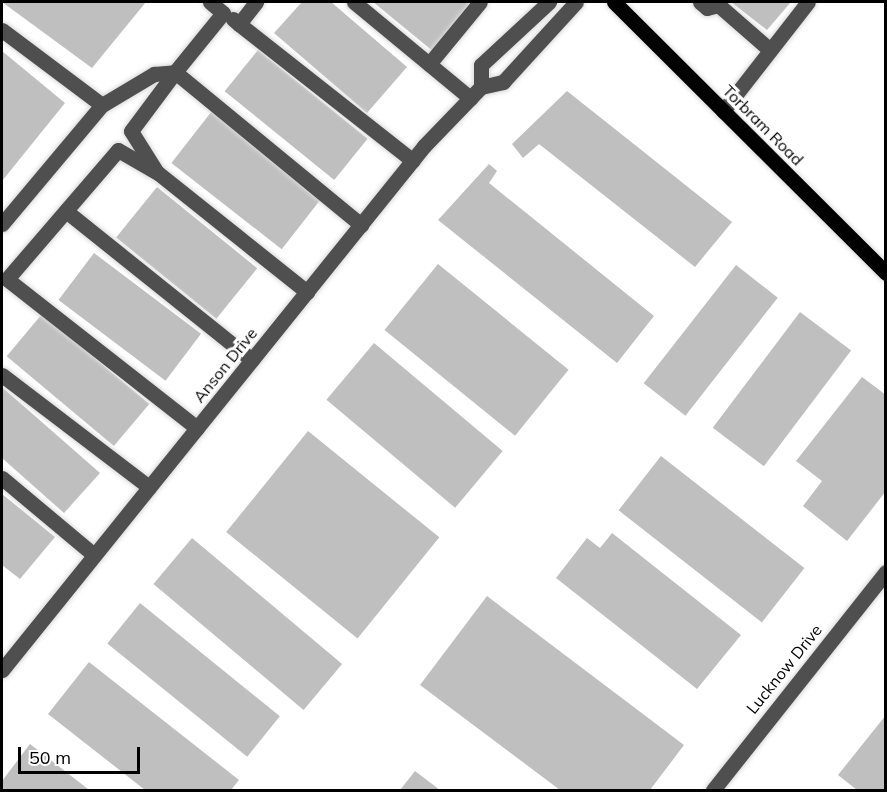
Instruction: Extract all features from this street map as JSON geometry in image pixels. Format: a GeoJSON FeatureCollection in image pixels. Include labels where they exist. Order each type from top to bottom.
{"type":"FeatureCollection","features":[{"type":"Feature","properties":{"kind":"main road","name":"Torbram Road"},"geometry":{"type":"LineString","coordinates":[[614,2],[885,273]]}},
{"type":"Feature","properties":{"kind":"street"},"geometry":{"type":"LineString","coordinates":[[210,2],[413,161]]}},
{"type":"Feature","properties":{"kind":"street"},"geometry":{"type":"LineString","coordinates":[[239,24],[256,2]]}},
{"type":"Feature","properties":{"kind":"street"},"geometry":{"type":"LineString","coordinates":[[354,2],[470,98]]}},
{"type":"Feature","properties":{"kind":"street"},"geometry":{"type":"LineString","coordinates":[[429,64],[480,2]]}},
{"type":"Feature","properties":{"kind":"street"},"geometry":{"type":"LineString","coordinates":[[481,87],[481,65],[549,2]]}},
{"type":"Feature","properties":{"kind":"street","name":"Anson Drive"},"geometry":{"type":"LineString","coordinates":[[2,670],[413,161],[481,87],[503,82],[576,2]]}},
{"type":"Feature","properties":{"kind":"street"},"geometry":{"type":"LineString","coordinates":[[700,2],[707,8],[717,3],[770,50]]}},
{"type":"Feature","properties":{"kind":"street"},"geometry":{"type":"LineString","coordinates":[[723,111],[808,2]]}},
{"type":"Feature","properties":{"kind":"street"},"geometry":{"type":"LineString","coordinates":[[158,173],[131,131],[223,13]]}},
{"type":"Feature","properties":{"kind":"street"},"geometry":{"type":"LineString","coordinates":[[2,30],[102,105]]}},
{"type":"Feature","properties":{"kind":"street"},"geometry":{"type":"LineString","coordinates":[[2,224],[102,105],[154,74],[175,72],[361,225]]}},
{"type":"Feature","properties":{"kind":"street"},"geometry":{"type":"LineString","coordinates":[[197,428],[4,283],[118,150],[158,173],[307,292]]}},
{"type":"Feature","properties":{"kind":"street"},"geometry":{"type":"LineString","coordinates":[[66,211],[252,360]]}},
{"type":"Feature","properties":{"kind":"street"},"geometry":{"type":"LineString","coordinates":[[2,375],[149,487]]}},
{"type":"Feature","properties":{"kind":"street"},"geometry":{"type":"LineString","coordinates":[[2,478],[94,555]]}},
{"type":"Feature","properties":{"kind":"street","name":"Lucknow Drive"},"geometry":{"type":"LineString","coordinates":[[713,790],[885,572]]}},
{"type":"Feature","properties":{"kind":"building"},"geometry":{"type":"Polygon","coordinates":[[[2,2],[146,2],[92,68],[2,2]]]}},
{"type":"Feature","properties":{"kind":"building"},"geometry":{"type":"Polygon","coordinates":[[[302,2],[331,2],[407,67],[367,113],[274,33],[302,2]]]}},
{"type":"Feature","properties":{"kind":"building"},"geometry":{"type":"Polygon","coordinates":[[[373,2],[470,2],[434,52],[373,2]]]}},
{"type":"Feature","properties":{"kind":"building"},"geometry":{"type":"Polygon","coordinates":[[[731,2],[791,2],[767,30],[731,2]]]}},
{"type":"Feature","properties":{"kind":"building"},"geometry":{"type":"Polygon","coordinates":[[[258,50],[368,139],[334,180],[225,91],[258,50]]]}},
{"type":"Feature","properties":{"kind":"building"},"geometry":{"type":"Polygon","coordinates":[[[2,51],[65,103],[2,181],[2,51]]]}},
{"type":"Feature","properties":{"kind":"building"},"geometry":{"type":"Polygon","coordinates":[[[567,91],[732,222],[695,267],[539,144],[523,158],[512,144],[567,91]]]}},
{"type":"Feature","properties":{"kind":"building"},"geometry":{"type":"Polygon","coordinates":[[[212,111],[322,197],[282,249],[171,163],[212,111]]]}},
{"type":"Feature","properties":{"kind":"building"},"geometry":{"type":"Polygon","coordinates":[[[489,164],[497,171],[489,183],[654,316],[617,363],[438,220],[489,164]]]}},
{"type":"Feature","properties":{"kind":"building"},"geometry":{"type":"Polygon","coordinates":[[[157,187],[257,268],[216,319],[116,238],[157,187]]]}},
{"type":"Feature","properties":{"kind":"building"},"geometry":{"type":"Polygon","coordinates":[[[94,253],[201,334],[166,381],[58,300],[94,253]]]}},
{"type":"Feature","properties":{"kind":"building"},"geometry":{"type":"Polygon","coordinates":[[[438,264],[569,370],[515,436],[385,330],[438,264]]]}},
{"type":"Feature","properties":{"kind":"building"},"geometry":{"type":"Polygon","coordinates":[[[736,265],[778,298],[685,416],[644,383],[736,265]]]}},
{"type":"Feature","properties":{"kind":"building"},"geometry":{"type":"Polygon","coordinates":[[[800,312],[851,351],[764,466],[713,428],[800,312]]]}},
{"type":"Feature","properties":{"kind":"building"},"geometry":{"type":"Polygon","coordinates":[[[42,314],[149,404],[114,446],[7,356],[42,314]]]}},
{"type":"Feature","properties":{"kind":"building"},"geometry":{"type":"Polygon","coordinates":[[[374,343],[503,451],[455,508],[326,400],[374,343]]]}},
{"type":"Feature","properties":{"kind":"building"},"geometry":{"type":"Polygon","coordinates":[[[862,377],[886,395],[886,491],[847,541],[803,506],[822,481],[796,461],[862,377]]]}},
{"type":"Feature","properties":{"kind":"building"},"geometry":{"type":"Polygon","coordinates":[[[3,388],[100,473],[64,513],[2,458],[3,388]]]}},
{"type":"Feature","properties":{"kind":"building"},"geometry":{"type":"Polygon","coordinates":[[[308,431],[439,537],[358,638],[226,532],[308,431]]]}},
{"type":"Feature","properties":{"kind":"building"},"geometry":{"type":"Polygon","coordinates":[[[661,456],[804,568],[762,622],[619,510],[661,456]]]}},
{"type":"Feature","properties":{"kind":"building"},"geometry":{"type":"Polygon","coordinates":[[[2,494],[55,537],[20,579],[2,565],[2,494]]]}},
{"type":"Feature","properties":{"kind":"building"},"geometry":{"type":"Polygon","coordinates":[[[612,533],[741,635],[697,689],[556,578],[587,538],[600,548],[612,533]]]}},
{"type":"Feature","properties":{"kind":"building"},"geometry":{"type":"Polygon","coordinates":[[[192,538],[342,664],[304,710],[153,584],[192,538]]]}},
{"type":"Feature","properties":{"kind":"building"},"geometry":{"type":"Polygon","coordinates":[[[487,596],[684,745],[650,790],[560,790],[420,685],[487,596]]]}},
{"type":"Feature","properties":{"kind":"building"},"geometry":{"type":"Polygon","coordinates":[[[140,603],[280,716],[247,757],[107,643],[140,603]]]}},
{"type":"Feature","properties":{"kind":"building"},"geometry":{"type":"Polygon","coordinates":[[[89,662],[239,780],[231,790],[145,790],[48,714],[89,662]]]}},
{"type":"Feature","properties":{"kind":"building"},"geometry":{"type":"Polygon","coordinates":[[[886,715],[886,790],[857,790],[838,775],[886,715]]]}},
{"type":"Feature","properties":{"kind":"building"},"geometry":{"type":"Polygon","coordinates":[[[30,744],[88,789],[2,790],[2,781],[30,744]]]}},
{"type":"Feature","properties":{"kind":"building"},"geometry":{"type":"Polygon","coordinates":[[[415,771],[440,790],[400,790],[415,771]]]}}]}
